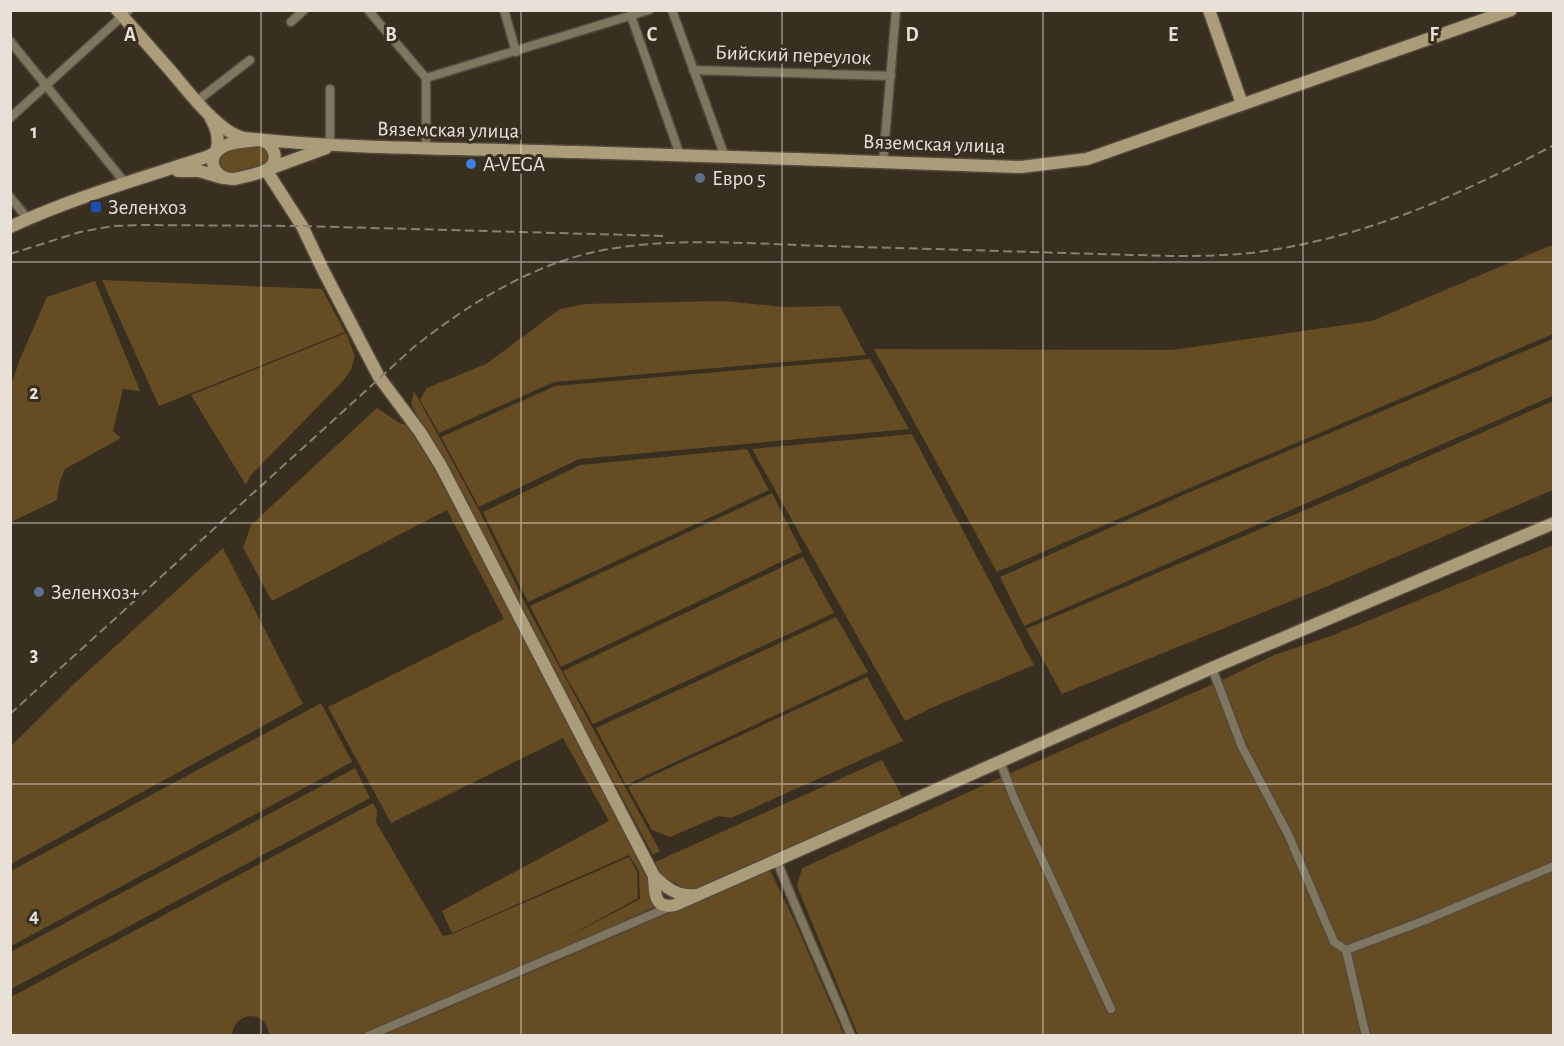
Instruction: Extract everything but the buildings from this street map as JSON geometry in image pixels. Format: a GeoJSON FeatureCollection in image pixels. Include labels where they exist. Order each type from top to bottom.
{"type":"FeatureCollection","features":[{"type":"Feature","properties":{"kind":"main road"},"geometry":{"type":"LineString","coordinates":[[1209,10],[1242,104]]}},
{"type":"Feature","properties":{"kind":"main road","name":"Вяземская улица"},"geometry":{"type":"LineString","coordinates":[[260,140],[426,150],[680,155],[1021,167],[1087,159],[1511,10]]}},
{"type":"Feature","properties":{"kind":"main road"},"geometry":{"type":"LineString","coordinates":[[123,12],[217,122],[234,135],[269,144],[274,153],[273,163],[266,170]]}},
{"type":"Feature","properties":{"kind":"main road"},"geometry":{"type":"LineString","coordinates":[[197,101],[216,128],[218,143],[214,166],[218,174],[224,178]]}},
{"type":"Feature","properties":{"kind":"main road"},"geometry":{"type":"LineString","coordinates":[[10,227],[209,156],[221,147],[260,140]]}},
{"type":"Feature","properties":{"kind":"main road"},"geometry":{"type":"LineString","coordinates":[[159,173],[192,171],[235,179],[330,146]]}},
{"type":"Feature","properties":{"kind":"main road"},"geometry":{"type":"LineString","coordinates":[[266,170],[302,226],[379,377],[420,432],[441,466],[654,876],[675,892],[688,896],[700,894]]}},
{"type":"Feature","properties":{"kind":"main road"},"geometry":{"type":"LineString","coordinates":[[654,876],[657,900],[665,906],[675,905],[1212,668],[1554,523]]}},
{"type":"Feature","properties":{"kind":"street"},"geometry":{"type":"LineString","coordinates":[[291,22],[304,10]]}},
{"type":"Feature","properties":{"kind":"street"},"geometry":{"type":"LineString","coordinates":[[368,10],[426,78],[426,150]]}},
{"type":"Feature","properties":{"kind":"street"},"geometry":{"type":"LineString","coordinates":[[504,10],[516,52]]}},
{"type":"Feature","properties":{"kind":"street"},"geometry":{"type":"LineString","coordinates":[[426,78],[649,10]]}},
{"type":"Feature","properties":{"kind":"street"},"geometry":{"type":"LineString","coordinates":[[672,10],[724,157]]}},
{"type":"Feature","properties":{"kind":"street"},"geometry":{"type":"LineString","coordinates":[[883,162],[896,10]]}},
{"type":"Feature","properties":{"kind":"street"},"geometry":{"type":"LineString","coordinates":[[10,118],[123,12]]}},
{"type":"Feature","properties":{"kind":"street"},"geometry":{"type":"LineString","coordinates":[[631,16],[680,155]]}},
{"type":"Feature","properties":{"kind":"street"},"geometry":{"type":"LineString","coordinates":[[10,41],[126,184]]}},
{"type":"Feature","properties":{"kind":"street"},"geometry":{"type":"LineString","coordinates":[[197,101],[250,60]]}},
{"type":"Feature","properties":{"kind":"street","name":"Бийский переулок"},"geometry":{"type":"LineString","coordinates":[[693,70],[891,76]]}},
{"type":"Feature","properties":{"kind":"street"},"geometry":{"type":"LineString","coordinates":[[330,89],[330,146]]}},
{"type":"Feature","properties":{"kind":"street"},"geometry":{"type":"LineString","coordinates":[[10,197],[28,219]]}},
{"type":"Feature","properties":{"kind":"street"},"geometry":{"type":"LineString","coordinates":[[1212,668],[1242,747],[1288,834],[1334,942],[1346,950],[1366,1035]]}},
{"type":"Feature","properties":{"kind":"street"},"geometry":{"type":"LineString","coordinates":[[1000,761],[1013,796],[1111,1009]]}},
{"type":"Feature","properties":{"kind":"street"},"geometry":{"type":"LineString","coordinates":[[777,861],[797,913],[851,1035]]}},
{"type":"Feature","properties":{"kind":"street"},"geometry":{"type":"LineString","coordinates":[[1346,950],[1423,921],[1554,866]]}},
{"type":"Feature","properties":{"kind":"street"},"geometry":{"type":"LineString","coordinates":[[368,1035],[675,905]]}},
{"type":"Feature","properties":{"kind":"shaded area"},"geometry":{"type":"Polygon","coordinates":[[[260,144],[270,153],[267,164],[230,175],[219,167],[219,157],[226,150],[260,144]]]}},
{"type":"Feature","properties":{"kind":"shaded area"},"geometry":{"type":"Polygon","coordinates":[[[1553,246],[1553,334],[997,572],[874,349],[1172,350],[1372,321],[1553,246]]]}},
{"type":"Feature","properties":{"kind":"shaded area"},"geometry":{"type":"Polygon","coordinates":[[[102,280],[322,289],[345,332],[159,406],[102,280]]]}},
{"type":"Feature","properties":{"kind":"shaded area"},"geometry":{"type":"Polygon","coordinates":[[[95,281],[140,391],[123,389],[113,431],[121,438],[65,469],[59,484],[57,500],[11,522],[11,385],[20,359],[47,297],[95,281]]]}},
{"type":"Feature","properties":{"kind":"shaded area"},"geometry":{"type":"Polygon","coordinates":[[[723,301],[785,307],[840,306],[866,355],[554,382],[439,433],[420,400],[427,388],[486,364],[560,309],[585,304],[723,301]]]}},
{"type":"Feature","properties":{"kind":"shaded area"},"geometry":{"type":"Polygon","coordinates":[[[346,333],[355,356],[351,370],[250,476],[246,485],[191,395],[346,333]]]}},
{"type":"Feature","properties":{"kind":"shaded area"},"geometry":{"type":"Polygon","coordinates":[[[1553,339],[1553,396],[1024,626],[1000,577],[1183,495],[1553,339]]]}},
{"type":"Feature","properties":{"kind":"shaded area"},"geometry":{"type":"Polygon","coordinates":[[[870,359],[909,429],[579,459],[479,507],[441,437],[555,386],[870,359]]]}},
{"type":"Feature","properties":{"kind":"shaded area"},"geometry":{"type":"Polygon","coordinates":[[[414,391],[480,512],[525,603],[660,851],[653,855],[411,404],[414,391]]]}},
{"type":"Feature","properties":{"kind":"shaded area"},"geometry":{"type":"Polygon","coordinates":[[[1553,401],[1553,490],[1328,586],[1062,694],[1026,629],[1352,490],[1553,401]]]}},
{"type":"Feature","properties":{"kind":"shaded area"},"geometry":{"type":"Polygon","coordinates":[[[377,408],[401,424],[410,425],[652,878],[654,907],[562,950],[561,946],[561,950],[361,1035],[270,1035],[264,1022],[254,1016],[248,1016],[239,1020],[232,1035],[11,1036],[11,997],[373,803],[377,810],[376,822],[443,936],[452,934],[629,857],[637,872],[638,898],[560,941],[640,899],[639,871],[629,855],[452,933],[442,911],[609,821],[563,738],[391,823],[328,707],[504,619],[447,510],[272,601],[243,548],[251,525],[377,408]]]}},
{"type":"Feature","properties":{"kind":"shaded area"},"geometry":{"type":"Polygon","coordinates":[[[912,434],[1034,665],[905,721],[752,449],[912,434]]]}},
{"type":"Feature","properties":{"kind":"shaded area"},"geometry":{"type":"Polygon","coordinates":[[[747,449],[769,490],[528,602],[483,512],[580,465],[747,449]]]}},
{"type":"Feature","properties":{"kind":"shaded area"},"geometry":{"type":"Polygon","coordinates":[[[772,493],[802,552],[561,667],[530,606],[772,493]]]}},
{"type":"Feature","properties":{"kind":"shaded area"},"geometry":{"type":"Polygon","coordinates":[[[1553,545],[1553,1035],[858,1035],[797,886],[802,868],[1274,655],[1331,636],[1553,545]]]}},
{"type":"Feature","properties":{"kind":"shaded area"},"geometry":{"type":"Polygon","coordinates":[[[223,548],[303,704],[11,864],[11,746],[75,683],[223,548]]]}},
{"type":"Feature","properties":{"kind":"shaded area"},"geometry":{"type":"Polygon","coordinates":[[[803,557],[834,613],[593,724],[563,671],[803,557]]]}},
{"type":"Feature","properties":{"kind":"shaded area"},"geometry":{"type":"Polygon","coordinates":[[[836,617],[868,672],[626,785],[596,728],[836,617]]]}},
{"type":"Feature","properties":{"kind":"shaded area"},"geometry":{"type":"Polygon","coordinates":[[[867,677],[903,741],[731,818],[719,816],[670,837],[652,830],[628,787],[867,677]]]}},
{"type":"Feature","properties":{"kind":"shaded area"},"geometry":{"type":"Polygon","coordinates":[[[321,703],[352,762],[11,946],[11,871],[321,703]]]}},
{"type":"Feature","properties":{"kind":"shaded area"},"geometry":{"type":"Polygon","coordinates":[[[882,760],[903,798],[693,893],[661,875],[655,862],[882,760]]]}},
{"type":"Feature","properties":{"kind":"shaded area"},"geometry":{"type":"Polygon","coordinates":[[[355,768],[370,798],[11,989],[11,952],[355,768]]]}},
{"type":"Feature","properties":{"kind":"shaded area"},"geometry":{"type":"Polygon","coordinates":[[[770,870],[844,1035],[381,1036],[436,1013],[770,870]]]}},
{"type":"Feature","properties":{"kind":"railway"},"geometry":{"type":"LineString","coordinates":[[10,714],[415,346],[477,302],[545,267],[594,252],[622,247],[680,243],[1171,256],[1247,253],[1337,236],[1411,212],[1483,181],[1554,145]]}},
{"type":"Feature","properties":{"kind":"railway"},"geometry":{"type":"LineString","coordinates":[[10,254],[80,232],[113,226],[140,225],[302,226],[666,236]]}},
{"type":"Feature","properties":{"kind":"place","name":"A-VEGA"},"geometry":{"type":"Point","coordinates":[471,164]}},
{"type":"Feature","properties":{"kind":"place","name":"Евро 5"},"geometry":{"type":"Point","coordinates":[700,178]}},
{"type":"Feature","properties":{"kind":"place","name":"Зеленхоз"},"geometry":{"type":"Point","coordinates":[96,207]}},
{"type":"Feature","properties":{"kind":"place","name":"Зеленхоз+"},"geometry":{"type":"Point","coordinates":[39,592]}}]}
